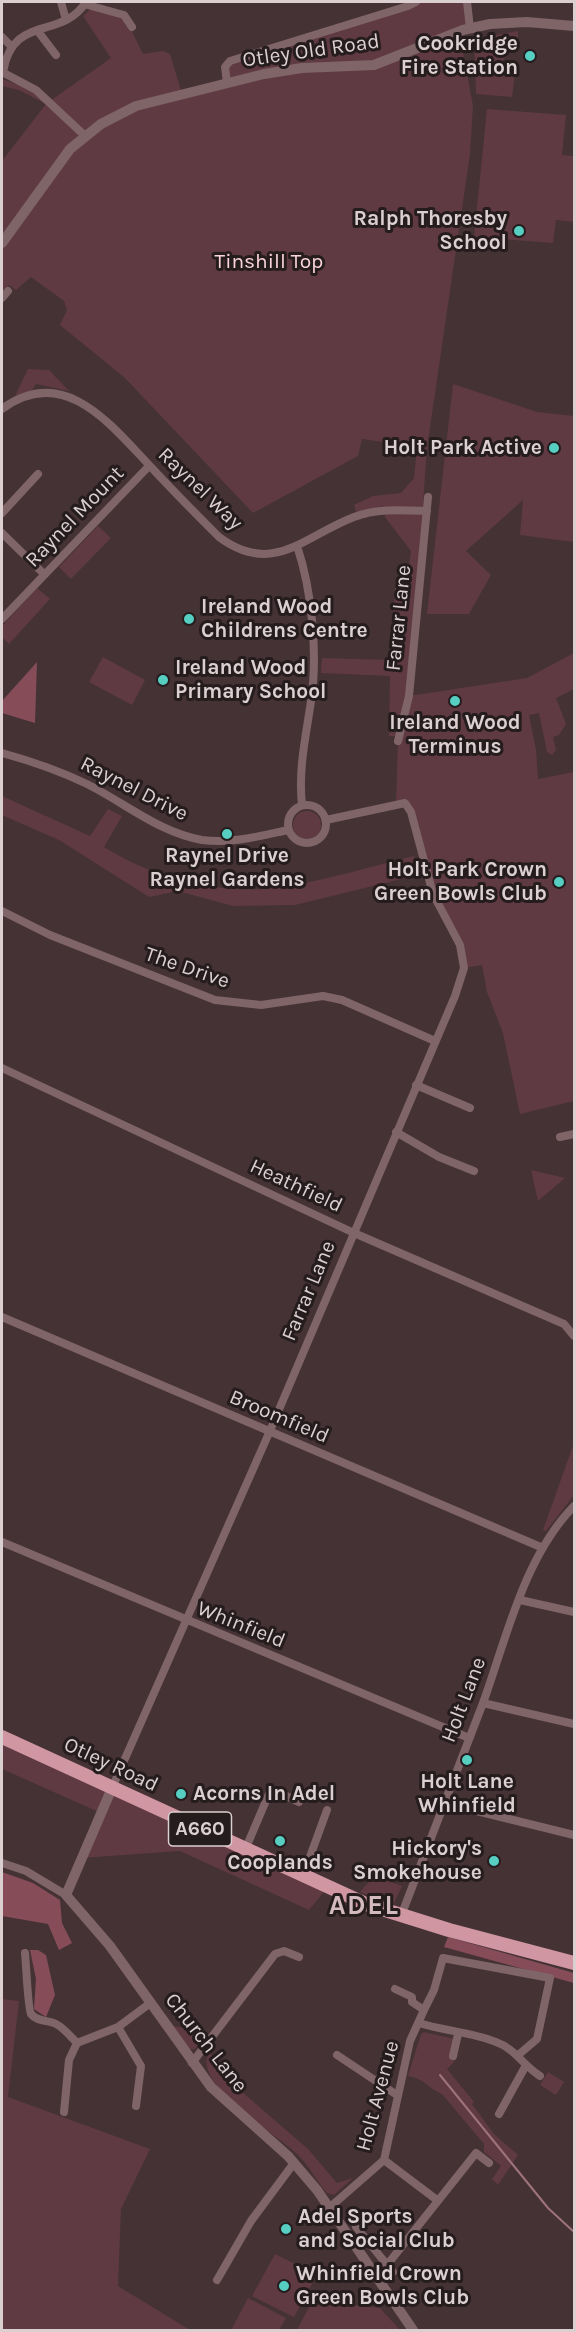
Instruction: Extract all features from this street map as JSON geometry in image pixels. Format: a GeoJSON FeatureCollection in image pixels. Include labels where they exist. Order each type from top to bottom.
{"type":"FeatureCollection","features":[{"type":"Feature","properties":{"kind":"highway","name":"Otley Road"},"geometry":{"type":"LineString","coordinates":[[2,1737],[245,1850],[401,1916],[574,1963]]}},
{"type":"Feature","properties":{"kind":"street"},"geometry":{"type":"LineString","coordinates":[[62,2],[66,20]]}},
{"type":"Feature","properties":{"kind":"street","name":"Otley Old Road"},"geometry":{"type":"LineString","coordinates":[[227,83],[224,71],[228,62],[416,2]]}},
{"type":"Feature","properties":{"kind":"street"},"geometry":{"type":"LineString","coordinates":[[467,2],[470,28]]}},
{"type":"Feature","properties":{"kind":"street"},"geometry":{"type":"LineString","coordinates":[[84,135],[36,90],[2,72],[11,45],[37,30],[66,20],[85,3],[124,15],[132,27]]}},
{"type":"Feature","properties":{"kind":"street","name":"Otley Old Road"},"geometry":{"type":"LineString","coordinates":[[2,243],[70,149],[84,135],[120,112],[227,83],[302,68],[374,65],[470,28],[527,22],[574,26]]}},
{"type":"Feature","properties":{"kind":"street"},"geometry":{"type":"LineString","coordinates":[[37,30],[56,55]]}},
{"type":"Feature","properties":{"kind":"street"},"geometry":{"type":"LineString","coordinates":[[2,37],[11,45]]}},
{"type":"Feature","properties":{"kind":"street","name":"Raynel Way"},"geometry":{"type":"LineString","coordinates":[[2,409],[23,396],[39,394],[69,397],[94,409],[230,545],[259,555],[284,552],[365,513],[397,510],[427,511]]}},
{"type":"Feature","properties":{"kind":"street","name":"Raynel Mount"},"geometry":{"type":"LineString","coordinates":[[2,620],[149,466]]}},
{"type":"Feature","properties":{"kind":"street"},"geometry":{"type":"LineString","coordinates":[[2,513],[38,474]]}},
{"type":"Feature","properties":{"kind":"street","name":"Farrar Lane"},"geometry":{"type":"LineString","coordinates":[[398,741],[409,696],[428,497]]}},
{"type":"Feature","properties":{"kind":"street"},"geometry":{"type":"LineString","coordinates":[[2,533],[44,574]]}},
{"type":"Feature","properties":{"kind":"street"},"geometry":{"type":"LineString","coordinates":[[297,546],[306,581],[313,670],[311,702],[300,770],[302,805],[289,818],[288,830],[296,841],[309,844],[315,842],[324,833],[326,820],[320,810],[302,805]]}},
{"type":"Feature","properties":{"kind":"street","name":"Raynel Drive"},"geometry":{"type":"LineString","coordinates":[[2,753],[33,762],[88,784],[148,819],[186,836],[218,841],[288,830]]}},
{"type":"Feature","properties":{"kind":"street","name":"Farrar Lane"},"geometry":{"type":"LineString","coordinates":[[112,1788],[269,1433],[464,968],[460,945],[433,894],[414,821],[405,803],[326,820]]}},
{"type":"Feature","properties":{"kind":"street","name":"The Drive"},"geometry":{"type":"LineString","coordinates":[[2,911],[50,935],[215,1000],[261,1005],[304,998],[332,998],[364,1009],[435,1041]]}},
{"type":"Feature","properties":{"kind":"street","name":"Heathfield"},"geometry":{"type":"LineString","coordinates":[[2,1068],[354,1233],[564,1324],[574,1336]]}},
{"type":"Feature","properties":{"kind":"street"},"geometry":{"type":"LineString","coordinates":[[416,1085],[470,1108]]}},
{"type":"Feature","properties":{"kind":"street"},"geometry":{"type":"LineString","coordinates":[[396,1132],[439,1157],[474,1171]]}},
{"type":"Feature","properties":{"kind":"street"},"geometry":{"type":"LineString","coordinates":[[560,1137],[574,1134]]}},
{"type":"Feature","properties":{"kind":"street","name":"Broomfield"},"geometry":{"type":"LineString","coordinates":[[2,1317],[269,1433],[543,1548]]}},
{"type":"Feature","properties":{"kind":"street","name":"Holt Lane"},"geometry":{"type":"LineString","coordinates":[[401,1916],[520,1600],[543,1548],[574,1506]]}},
{"type":"Feature","properties":{"kind":"street","name":"Whinfield"},"geometry":{"type":"LineString","coordinates":[[2,1542],[187,1622],[469,1738]]}},
{"type":"Feature","properties":{"kind":"street"},"geometry":{"type":"LineString","coordinates":[[520,1600],[574,1612]]}},
{"type":"Feature","properties":{"kind":"street"},"geometry":{"type":"LineString","coordinates":[[483,1702],[574,1724]]}},
{"type":"Feature","properties":{"kind":"street"},"geometry":{"type":"LineString","coordinates":[[2,1863],[26,1871],[66,1895],[112,1788]]}},
{"type":"Feature","properties":{"kind":"street"},"geometry":{"type":"LineString","coordinates":[[245,1850],[271,1789],[298,1802]]}},
{"type":"Feature","properties":{"kind":"street"},"geometry":{"type":"LineString","coordinates":[[444,1803],[574,1835]]}},
{"type":"Feature","properties":{"kind":"street"},"geometry":{"type":"LineString","coordinates":[[303,1875],[327,1810]]}},
{"type":"Feature","properties":{"kind":"street","name":"Church Lane"},"geometry":{"type":"LineString","coordinates":[[66,1895],[110,1946],[192,2063],[234,2110],[294,2163],[329,2208],[413,2331]]}},
{"type":"Feature","properties":{"kind":"street"},"geometry":{"type":"LineString","coordinates":[[192,2063],[275,1954],[284,1950],[299,1957]]}},
{"type":"Feature","properties":{"kind":"street"},"geometry":{"type":"LineString","coordinates":[[25,1953],[29,1983],[28,2008],[31,2014],[37,2019],[56,2024],[77,2043]]}},
{"type":"Feature","properties":{"kind":"street","name":"Holt Avenue"},"geometry":{"type":"LineString","coordinates":[[329,2208],[384,2160],[410,2041],[434,1990],[442,1958],[550,1978],[537,2039],[517,2056]]}},
{"type":"Feature","properties":{"kind":"street"},"geometry":{"type":"LineString","coordinates":[[395,1989],[412,1997],[412,2002],[424,2010]]}},
{"type":"Feature","properties":{"kind":"street"},"geometry":{"type":"LineString","coordinates":[[64,2112],[69,2060],[77,2043],[118,2027],[149,2004]]}},
{"type":"Feature","properties":{"kind":"street"},"geometry":{"type":"LineString","coordinates":[[419,2024],[497,2042],[517,2056],[525,2067],[540,2076]]}},
{"type":"Feature","properties":{"kind":"street"},"geometry":{"type":"LineString","coordinates":[[118,2027],[141,2066],[136,2106]]}},
{"type":"Feature","properties":{"kind":"street"},"geometry":{"type":"LineString","coordinates":[[453,2056],[458,2034]]}},
{"type":"Feature","properties":{"kind":"street"},"geometry":{"type":"LineString","coordinates":[[337,2055],[398,2095]]}},
{"type":"Feature","properties":{"kind":"street"},"geometry":{"type":"LineString","coordinates":[[499,2114],[525,2067]]}},
{"type":"Feature","properties":{"kind":"street"},"geometry":{"type":"LineString","coordinates":[[356,2227],[390,2268],[437,2200],[476,2153],[489,2163]]}},
{"type":"Feature","properties":{"kind":"street"},"geometry":{"type":"LineString","coordinates":[[384,2160],[437,2200]]}},
{"type":"Feature","properties":{"kind":"street"},"geometry":{"type":"LineString","coordinates":[[216,2280],[251,2221],[294,2163]]}},
{"type":"Feature","properties":{"kind":"green space","name":"Tinshill Top"},"geometry":{"type":"Polygon","coordinates":[[[416,2],[467,2],[470,28],[459,31],[473,106],[470,154],[427,448],[409,696],[527,678],[574,653],[574,689],[556,698],[566,724],[559,735],[553,737],[556,750],[552,755],[547,752],[539,713],[529,715],[536,750],[538,779],[574,772],[574,1101],[520,1114],[503,1033],[487,992],[482,965],[464,968],[460,945],[446,922],[405,804],[396,805],[398,741],[395,736],[389,736],[390,676],[321,673],[322,658],[391,660],[395,587],[406,588],[411,551],[385,517],[383,506],[356,512],[354,505],[373,496],[401,493],[414,478],[417,447],[362,439],[358,456],[253,513],[125,378],[60,325],[67,310],[64,301],[31,277],[16,290],[9,285],[2,293],[2,161],[46,104],[19,90],[2,86],[2,79],[23,86],[47,103],[111,58],[83,16],[93,7],[124,15],[143,54],[163,51],[170,54],[182,94],[227,83],[226,64],[416,2]]]}},
{"type":"Feature","properties":{"kind":"green space"},"geometry":{"type":"Polygon","coordinates":[[[518,31],[518,38],[505,50],[508,55],[503,60],[502,71],[515,73],[512,97],[476,94],[474,39],[518,31]]]}},
{"type":"Feature","properties":{"kind":"green space"},"geometry":{"type":"Polygon","coordinates":[[[487,109],[566,115],[562,155],[574,156],[574,222],[556,220],[553,243],[474,237],[487,109]]]}},
{"type":"Feature","properties":{"kind":"green space"},"geometry":{"type":"Polygon","coordinates":[[[28,369],[49,370],[69,391],[36,384],[32,390],[15,396],[28,369]]]}},
{"type":"Feature","properties":{"kind":"green space"},"geometry":{"type":"Polygon","coordinates":[[[453,384],[537,412],[574,416],[574,542],[520,535],[523,500],[466,551],[491,575],[469,614],[427,614],[453,384]]]}},
{"type":"Feature","properties":{"kind":"green space"},"geometry":{"type":"Polygon","coordinates":[[[98,526],[111,538],[71,579],[59,567],[98,526]]]}},
{"type":"Feature","properties":{"kind":"green space"},"geometry":{"type":"Polygon","coordinates":[[[37,588],[50,599],[9,644],[2,637],[2,626],[37,588]]]}},
{"type":"Feature","properties":{"kind":"green space"},"geometry":{"type":"Polygon","coordinates":[[[103,657],[145,680],[132,705],[89,682],[103,657]]]}},
{"type":"Feature","properties":{"kind":"green space"},"geometry":{"type":"Polygon","coordinates":[[[2,796],[90,836],[108,809],[122,816],[104,847],[146,869],[193,883],[241,889],[265,889],[335,876],[414,856],[418,875],[295,905],[233,906],[178,891],[149,897],[59,840],[2,815],[2,796]]]}},
{"type":"Feature","properties":{"kind":"green space"},"geometry":{"type":"Polygon","coordinates":[[[307,811],[317,815],[321,825],[317,835],[307,839],[297,835],[293,825],[297,815],[307,811]]]}},
{"type":"Feature","properties":{"kind":"green space"},"geometry":{"type":"Polygon","coordinates":[[[531,1170],[565,1178],[538,1201],[531,1170]]]}},
{"type":"Feature","properties":{"kind":"green space"},"geometry":{"type":"Polygon","coordinates":[[[574,1443],[574,1495],[546,1531],[543,1530],[574,1443]]]}},
{"type":"Feature","properties":{"kind":"green space"},"geometry":{"type":"Polygon","coordinates":[[[2,1737],[328,1887],[309,1910],[180,1851],[82,1858],[101,1813],[2,1769],[2,1737]]]}},
{"type":"Feature","properties":{"kind":"green space"},"geometry":{"type":"Polygon","coordinates":[[[374,1876],[402,1886],[394,1903],[388,1904],[360,1892],[374,1876]]]}},
{"type":"Feature","properties":{"kind":"green space"},"geometry":{"type":"Polygon","coordinates":[[[2,1999],[19,2001],[8,2097],[150,2149],[121,2209],[118,2286],[190,2330],[2,2330],[2,1999]]]}},
{"type":"Feature","properties":{"kind":"green space"},"geometry":{"type":"Polygon","coordinates":[[[172,2026],[207,2031],[195,2049],[189,2049],[172,2026]]]}},
{"type":"Feature","properties":{"kind":"green space"},"geometry":{"type":"Polygon","coordinates":[[[424,2032],[459,2040],[454,2062],[447,2069],[474,2102],[472,2104],[494,2134],[518,2155],[498,2185],[492,2179],[501,2166],[484,2152],[484,2144],[442,2094],[408,2076],[421,2034],[424,2032]]]}},
{"type":"Feature","properties":{"kind":"green space"},"geometry":{"type":"Polygon","coordinates":[[[210,2051],[215,2066],[227,2079],[308,2149],[337,2183],[353,2178],[334,2195],[327,2193],[299,2156],[223,2093],[212,2078],[207,2064],[210,2051]]]}},
{"type":"Feature","properties":{"kind":"green space"},"geometry":{"type":"Polygon","coordinates":[[[548,2072],[564,2082],[556,2095],[540,2085],[548,2072]]]}},
{"type":"Feature","properties":{"kind":"green space","name":"Whinfield Crown Green Bowls Club"},"geometry":{"type":"Polygon","coordinates":[[[275,2254],[317,2275],[294,2317],[252,2296],[275,2254]]]}},
{"type":"Feature","properties":{"kind":"green space"},"geometry":{"type":"Polygon","coordinates":[[[248,2298],[286,2318],[279,2330],[231,2330],[248,2298]]]}},
{"type":"Feature","properties":{"kind":"green space"},"geometry":{"type":"Polygon","coordinates":[[[324,2302],[380,2308],[400,2330],[297,2330],[309,2307],[324,2302]]]}},
{"type":"Feature","properties":{"kind":"shaded area"},"geometry":{"type":"Polygon","coordinates":[[[37,662],[35,723],[2,713],[2,701],[37,662]]]}},
{"type":"Feature","properties":{"kind":"shaded area"},"geometry":{"type":"Polygon","coordinates":[[[2,1872],[33,1883],[60,1900],[62,1923],[72,1943],[59,1950],[48,1924],[2,1916],[2,1872]]]}},
{"type":"Feature","properties":{"kind":"shaded area"},"geometry":{"type":"Polygon","coordinates":[[[448,1937],[574,1973],[574,1983],[444,1947],[448,1937]]]}},
{"type":"Feature","properties":{"kind":"shaded area"},"geometry":{"type":"Polygon","coordinates":[[[30,1950],[38,1950],[46,1955],[55,1995],[46,2017],[34,2009],[36,1979],[30,1950]]]}},
{"type":"Feature","properties":{"kind":"waterway"},"geometry":{"type":"LineString","coordinates":[[440,2075],[548,2208],[574,2232]]}},
{"type":"Feature","properties":{"kind":"place","name":"Cookridge Fire Station"},"geometry":{"type":"Point","coordinates":[530,56]}},
{"type":"Feature","properties":{"kind":"place","name":"Ralph Thoresby School"},"geometry":{"type":"Point","coordinates":[519,231]}},
{"type":"Feature","properties":{"kind":"place","name":"Holt Park Active"},"geometry":{"type":"Point","coordinates":[554,448]}},
{"type":"Feature","properties":{"kind":"place","name":"Ireland Wood Childrens Centre"},"geometry":{"type":"Point","coordinates":[189,619]}},
{"type":"Feature","properties":{"kind":"place","name":"Ireland Wood Primary School"},"geometry":{"type":"Point","coordinates":[163,680]}},
{"type":"Feature","properties":{"kind":"place","name":"Ireland Wood Terminus"},"geometry":{"type":"Point","coordinates":[455,701]}},
{"type":"Feature","properties":{"kind":"place","name":"Raynel Drive Raynel Gardens"},"geometry":{"type":"Point","coordinates":[227,834]}},
{"type":"Feature","properties":{"kind":"place","name":"Holt Park Crown Green Bowls Club"},"geometry":{"type":"Point","coordinates":[559,882]}},
{"type":"Feature","properties":{"kind":"place","name":"Holt Lane Whinfield"},"geometry":{"type":"Point","coordinates":[467,1760]}},
{"type":"Feature","properties":{"kind":"place","name":"Acorns In Adel"},"geometry":{"type":"Point","coordinates":[181,1794]}},
{"type":"Feature","properties":{"kind":"place","name":"Cooplands"},"geometry":{"type":"Point","coordinates":[280,1841]}},
{"type":"Feature","properties":{"kind":"place","name":"Hickory's Smokehouse"},"geometry":{"type":"Point","coordinates":[494,1861]}},
{"type":"Feature","properties":{"kind":"place","name":"Adel Sports and Social Club"},"geometry":{"type":"Point","coordinates":[286,2229]}},
{"type":"Feature","properties":{"kind":"place","name":"Whinfield Crown Green Bowls Club"},"geometry":{"type":"Point","coordinates":[284,2286]}},
{"type":"Feature","properties":{"kind":"district","name":"ADEL"},"geometry":{"type":"Point","coordinates":[364,1906]}}]}
